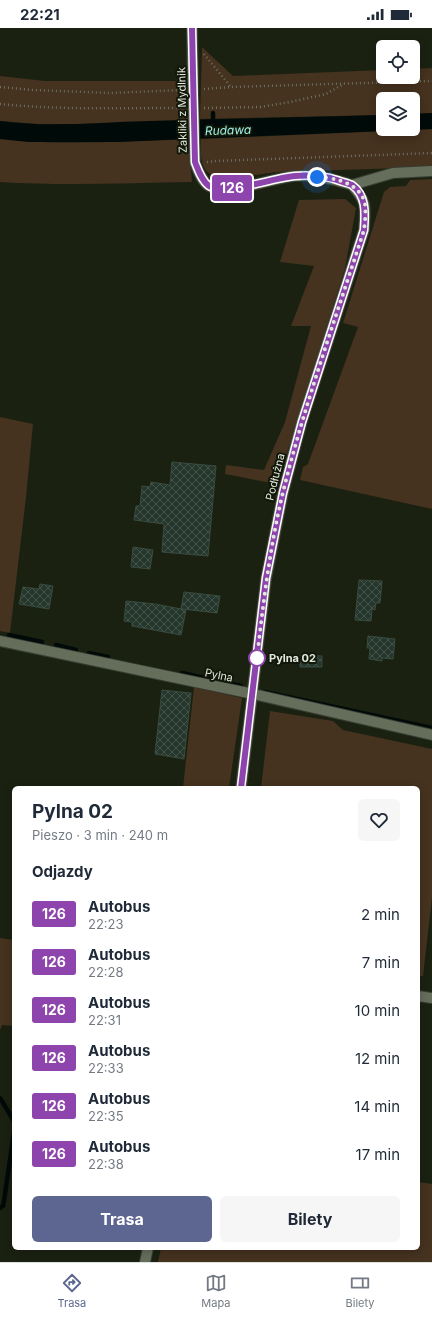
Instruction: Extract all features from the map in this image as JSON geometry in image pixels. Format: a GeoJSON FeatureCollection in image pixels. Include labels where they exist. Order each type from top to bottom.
{"type":"FeatureCollection","features":[{"type":"Feature","properties":{"kind":"street","name":"Zakliki z Mydlnik"},"geometry":{"type":"LineString","coordinates":[[192,28],[195,162],[200,175],[209,186],[220,189],[294,176],[329,178],[352,185]]}},
{"type":"Feature","properties":{"kind":"street"},"geometry":{"type":"LineString","coordinates":[[352,185],[393,173],[432,172]]}},
{"type":"Feature","properties":{"kind":"street","name":"Podłużna"},"geometry":{"type":"LineString","coordinates":[[241,786],[266,578],[283,493],[302,422],[364,230],[365,204],[360,194],[352,185]]}},
{"type":"Feature","properties":{"kind":"street","name":"Pylna"},"geometry":{"type":"LineString","coordinates":[[0,641],[253,694],[432,735]]}},
{"type":"Feature","properties":{"kind":"street"},"geometry":{"type":"LineString","coordinates":[[420,996],[432,998]]}},
{"type":"Feature","properties":{"kind":"street"},"geometry":{"type":"LineString","coordinates":[[145,1262],[148,1250]]}},
{"type":"Feature","properties":{"kind":"path"},"geometry":{"type":"LineString","coordinates":[[193,40],[231,87]]}},
{"type":"Feature","properties":{"kind":"path"},"geometry":{"type":"LineString","coordinates":[[0,87],[32,90],[111,93],[194,92],[231,87],[432,81]]}},
{"type":"Feature","properties":{"kind":"path"},"geometry":{"type":"LineString","coordinates":[[199,108],[260,107],[290,102],[326,94],[342,84]]}},
{"type":"Feature","properties":{"kind":"path"},"geometry":{"type":"LineString","coordinates":[[0,104],[32,107],[123,109],[184,108]]}},
{"type":"Feature","properties":{"kind":"path"},"geometry":{"type":"LineString","coordinates":[[195,162],[201,164],[216,160],[432,153]]}},
{"type":"Feature","properties":{"kind":"shaded area"},"geometry":{"type":"Polygon","coordinates":[[[202,47],[233,76],[376,70],[376,84],[420,84],[420,69],[432,68],[432,113],[420,114],[420,92],[376,92],[376,115],[200,119],[202,47]]]}},
{"type":"Feature","properties":{"kind":"shaded area"},"geometry":{"type":"Polygon","coordinates":[[[0,76],[45,81],[187,81],[188,120],[97,124],[38,124],[0,121],[0,76]]]}},
{"type":"Feature","properties":{"kind":"shaded area"},"geometry":{"type":"Polygon","coordinates":[[[432,129],[432,167],[279,172],[228,178],[209,174],[203,166],[201,155],[201,139],[376,131],[376,136],[420,136],[420,130],[432,129]]]}},
{"type":"Feature","properties":{"kind":"shaded area"},"geometry":{"type":"Polygon","coordinates":[[[0,139],[70,143],[188,139],[192,182],[72,184],[0,182],[0,139]]]}},
{"type":"Feature","properties":{"kind":"shaded area"},"geometry":{"type":"Polygon","coordinates":[[[432,179],[432,509],[300,480],[303,467],[308,464],[358,327],[343,323],[384,192],[390,187],[406,186],[410,180],[432,179]]]}},
{"type":"Feature","properties":{"kind":"shaded area"},"geometry":{"type":"Polygon","coordinates":[[[345,199],[356,208],[345,268],[299,417],[276,484],[225,474],[226,465],[264,470],[285,422],[311,326],[291,326],[314,266],[280,262],[299,200],[345,199]]]}},
{"type":"Feature","properties":{"kind":"shaded area"},"geometry":{"type":"Polygon","coordinates":[[[0,417],[33,424],[10,633],[0,631],[0,417]]]}},
{"type":"Feature","properties":{"kind":"shaded area"},"geometry":{"type":"Polygon","coordinates":[[[194,687],[242,698],[229,786],[183,786],[194,687]]]}},
{"type":"Feature","properties":{"kind":"shaded area"},"geometry":{"type":"Polygon","coordinates":[[[270,711],[333,721],[343,730],[432,749],[432,897],[423,976],[420,976],[420,786],[261,786],[270,711]]]}},
{"type":"Feature","properties":{"kind":"shaded area"},"geometry":{"type":"Polygon","coordinates":[[[0,938],[12,940],[12,1026],[2,1025],[0,1030],[0,938]]]}},
{"type":"Feature","properties":{"kind":"shaded area"},"geometry":{"type":"Polygon","coordinates":[[[420,1182],[432,1184],[432,1262],[158,1262],[161,1250],[420,1250],[420,1182]]]}},
{"type":"Feature","properties":{"kind":"water"},"geometry":{"type":"Polygon","coordinates":[[[432,113],[432,129],[420,129],[420,114],[432,113]]]}},
{"type":"Feature","properties":{"kind":"water","name":"Rudawa"},"geometry":{"type":"Polygon","coordinates":[[[376,115],[376,131],[118,142],[29,142],[0,139],[0,121],[37,124],[74,124],[376,115]]]}},
{"type":"Feature","properties":{"kind":"building"},"geometry":{"type":"Polygon","coordinates":[[[172,462],[216,466],[208,556],[162,552],[164,524],[134,520],[136,506],[140,506],[142,486],[150,487],[151,482],[170,485],[172,462]]]}},
{"type":"Feature","properties":{"kind":"building"},"geometry":{"type":"Polygon","coordinates":[[[133,547],[153,550],[150,569],[131,567],[133,547]]]}},
{"type":"Feature","properties":{"kind":"building"},"geometry":{"type":"Polygon","coordinates":[[[359,580],[382,581],[380,603],[376,603],[375,610],[372,609],[371,621],[355,620],[359,580]]]}},
{"type":"Feature","properties":{"kind":"building"},"geometry":{"type":"Polygon","coordinates":[[[40,584],[53,586],[49,609],[19,604],[23,587],[39,589],[40,584]]]}},
{"type":"Feature","properties":{"kind":"building"},"geometry":{"type":"Polygon","coordinates":[[[184,592],[220,596],[217,613],[182,609],[186,610],[181,635],[132,626],[132,622],[124,621],[126,601],[155,604],[181,609],[184,592]]]}},
{"type":"Feature","properties":{"kind":"building"},"geometry":{"type":"Polygon","coordinates":[[[368,636],[395,639],[393,659],[382,658],[382,661],[369,659],[370,648],[367,648],[368,636]]]}},
{"type":"Feature","properties":{"kind":"building"},"geometry":{"type":"Polygon","coordinates":[[[300,655],[322,656],[322,667],[300,667],[300,655]]]}},
{"type":"Feature","properties":{"kind":"building"},"geometry":{"type":"Polygon","coordinates":[[[162,690],[191,693],[184,759],[155,754],[162,690]]]}},
{"type":"Feature","properties":{"kind":"waterway","name":"Rudawa"},"geometry":{"type":"LineString","coordinates":[[213,113],[213,124]]}},
{"type":"Feature","properties":{"kind":"waterway"},"geometry":{"type":"LineString","coordinates":[[9,635],[42,642]]}},
{"type":"Feature","properties":{"kind":"waterway"},"geometry":{"type":"LineString","coordinates":[[56,645],[76,650]]}},
{"type":"Feature","properties":{"kind":"waterway"},"geometry":{"type":"LineString","coordinates":[[89,653],[108,657]]}},
{"type":"Feature","properties":{"kind":"waterway"},"geometry":{"type":"LineString","coordinates":[[182,673],[241,686]]}},
{"type":"Feature","properties":{"kind":"waterway"},"geometry":{"type":"LineString","coordinates":[[265,692],[432,728]]}},
{"type":"Feature","properties":{"kind":"waterway"},"geometry":{"type":"LineString","coordinates":[[0,1098],[12,1118]]}},
{"type":"Feature","properties":{"kind":"waterway"},"geometry":{"type":"LineString","coordinates":[[0,1208],[3,1206],[4,1201],[12,1146]]}},
{"type":"Feature","properties":{"kind":"bus line","name":"126"},"geometry":{"type":"LineString","coordinates":[[192,28],[195,162],[200,175],[209,186],[220,189],[294,176],[329,178],[352,185],[360,194],[365,204],[364,230],[302,422],[283,493],[266,578],[241,786]]}},
{"type":"Feature","properties":{"kind":"place","name":"Pylna 02"},"geometry":{"type":"Point","coordinates":[257,658]}},
{"type":"Feature","properties":{"kind":"route"},"geometry":{"type":"LineString","coordinates":[[257,658],[266,578],[283,493],[302,422],[364,230],[365,204],[360,194],[352,185],[329,178],[317,177]]}}]}
